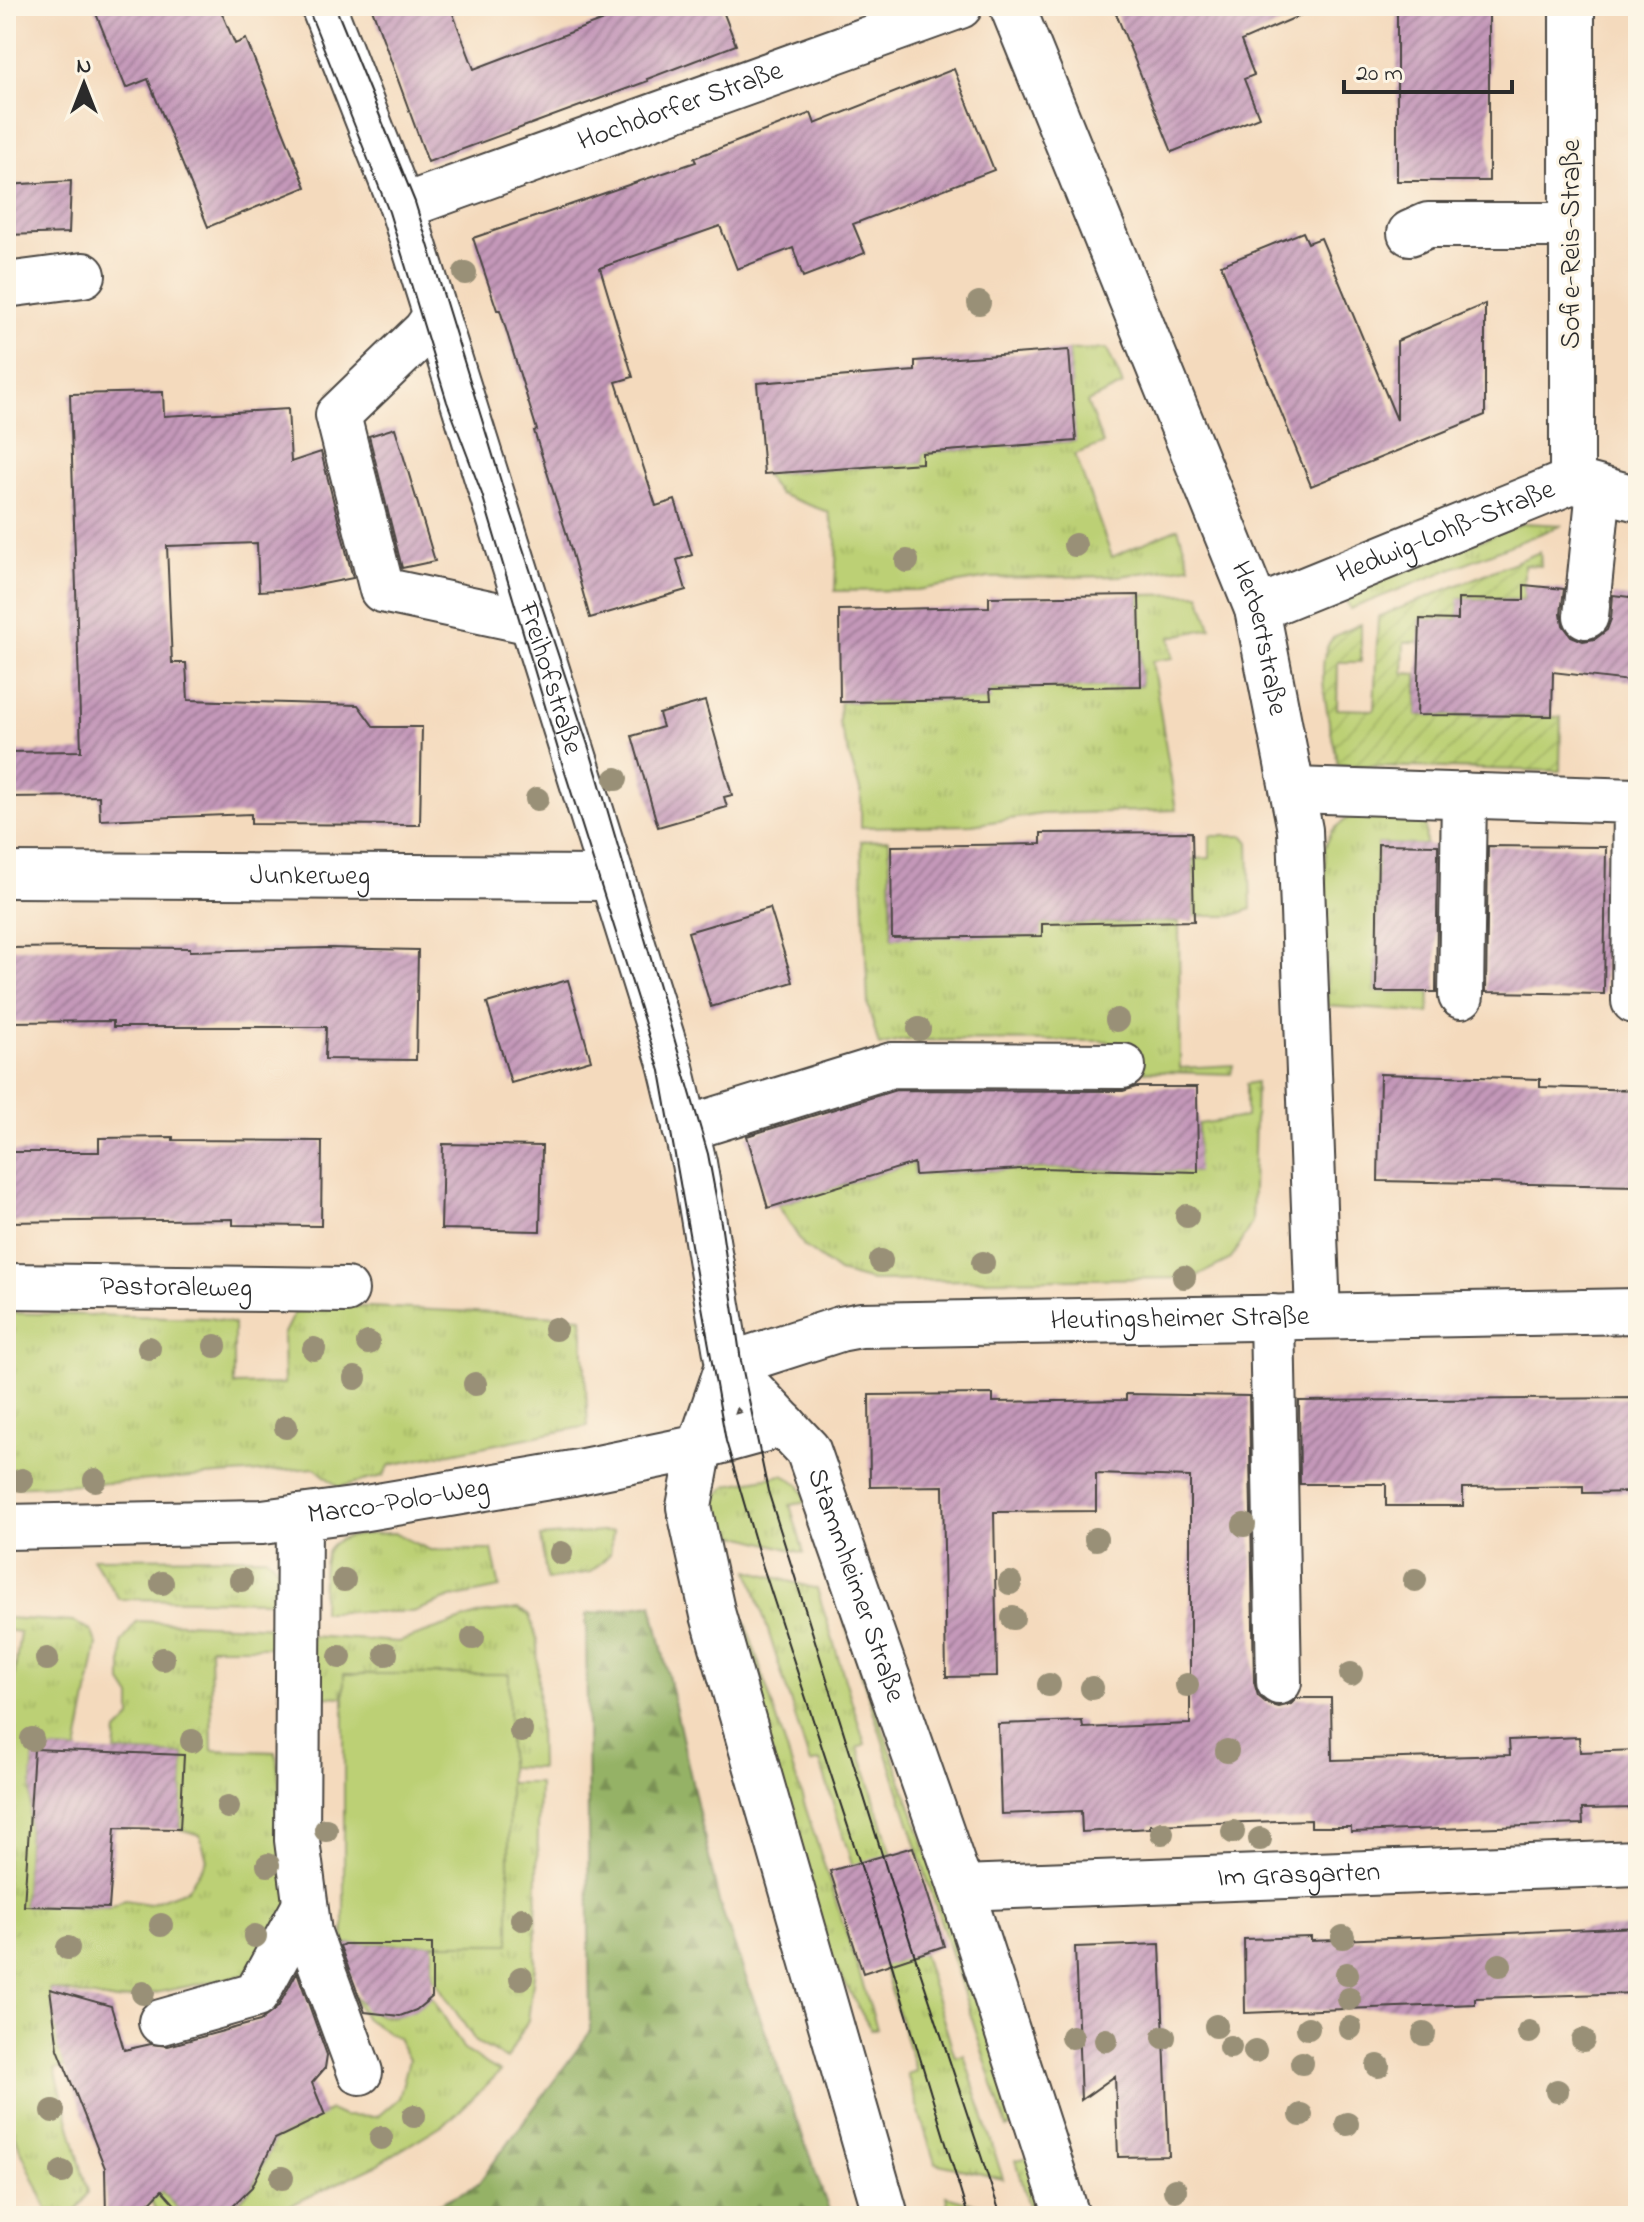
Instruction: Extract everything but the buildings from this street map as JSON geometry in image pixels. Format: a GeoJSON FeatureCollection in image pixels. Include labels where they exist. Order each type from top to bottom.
{"type":"FeatureCollection","features":[{"type":"Feature","properties":{"kind":"street","name":"Freihofstraße"},"geometry":{"type":"LineString","coordinates":[[323,6],[402,207],[670,1063],[707,1228],[728,1365]]}},
{"type":"Feature","properties":{"kind":"street","name":"Hochdorfer Straße"},"geometry":{"type":"LineString","coordinates":[[402,207],[960,6]]}},
{"type":"Feature","properties":{"kind":"street","name":"Herbertstraße"},"geometry":{"type":"LineString","coordinates":[[1012,6],[1257,609],[1300,830],[1318,1315]]}},
{"type":"Feature","properties":{"kind":"street","name":"Sofie-Reis-Straße"},"geometry":{"type":"LineString","coordinates":[[1572,6],[1572,225],[1603,490],[1586,616]]}},
{"type":"Feature","properties":{"kind":"street"},"geometry":{"type":"LineString","coordinates":[[1410,233],[1428,225],[1572,225]]}},
{"type":"Feature","properties":{"kind":"street"},"geometry":{"type":"LineString","coordinates":[[6,285],[83,275]]}},
{"type":"Feature","properties":{"kind":"street"},"geometry":{"type":"LineString","coordinates":[[436,315],[425,331],[338,415],[382,590],[532,622]]}},
{"type":"Feature","properties":{"kind":"street","name":"Hedwig-Lohß-Straße"},"geometry":{"type":"LineString","coordinates":[[1257,609],[1603,490]]}},
{"type":"Feature","properties":{"kind":"street"},"geometry":{"type":"LineString","coordinates":[[1293,790],[1636,801],[1634,1001]]}},
{"type":"Feature","properties":{"kind":"street"},"geometry":{"type":"LineString","coordinates":[[1461,996],[1464,795]]}},
{"type":"Feature","properties":{"kind":"street","name":"Junkerweg"},"geometry":{"type":"LineString","coordinates":[[6,875],[612,878]]}},
{"type":"Feature","properties":{"kind":"street"},"geometry":{"type":"LineString","coordinates":[[685,1129],[892,1065],[1123,1066]]}},
{"type":"Feature","properties":{"kind":"street","name":"Pastoraleweg"},"geometry":{"type":"LineString","coordinates":[[6,1286],[346,1290]]}},
{"type":"Feature","properties":{"kind":"street","name":"Heutingsheimer Straße"},"geometry":{"type":"LineString","coordinates":[[728,1365],[861,1325],[1638,1311]]}},
{"type":"Feature","properties":{"kind":"street"},"geometry":{"type":"LineString","coordinates":[[1272,1317],[1279,1682]]}},
{"type":"Feature","properties":{"kind":"street"},"geometry":{"type":"LineString","coordinates":[[728,1365],[700,1447],[689,1507],[713,1615],[886,2216]]}},
{"type":"Feature","properties":{"kind":"street","name":"Stammheimer Straße"},"geometry":{"type":"LineString","coordinates":[[728,1365],[808,1450],[961,1888],[1067,2216]]}},
{"type":"Feature","properties":{"kind":"street","name":"Marco-Polo-Weg"},"geometry":{"type":"LineString","coordinates":[[6,1527],[262,1522],[360,1509],[573,1473],[700,1447],[784,1424]]}},
{"type":"Feature","properties":{"kind":"street"},"geometry":{"type":"LineString","coordinates":[[299,1517],[297,1840],[309,1933],[360,2072]]}},
{"type":"Feature","properties":{"kind":"street","name":"Im Grasgarten"},"geometry":{"type":"LineString","coordinates":[[961,1888],[1638,1863]]}},
{"type":"Feature","properties":{"kind":"street"},"geometry":{"type":"LineString","coordinates":[[161,2022],[256,1995],[305,1905]]}},
{"type":"Feature","properties":{"kind":"green space"},"geometry":{"type":"Polygon","coordinates":[[[1107,349],[1123,385],[1087,402],[1103,444],[1075,454],[1112,557],[1178,528],[1190,566],[1120,576],[989,578],[917,590],[835,591],[837,541],[828,512],[779,494],[764,474],[922,463],[922,453],[1075,441],[1069,350],[1107,349]]]}},
{"type":"Feature","properties":{"kind":"green space"},"geometry":{"type":"Polygon","coordinates":[[[1524,523],[1562,525],[1350,609],[1344,596],[1524,523]]]}},
{"type":"Feature","properties":{"kind":"green space"},"geometry":{"type":"Polygon","coordinates":[[[1540,552],[1541,566],[1524,565],[1524,600],[1459,599],[1458,620],[1420,620],[1420,642],[1404,642],[1403,673],[1417,674],[1417,715],[1561,717],[1560,771],[1338,765],[1323,680],[1326,649],[1333,638],[1361,624],[1361,662],[1338,662],[1337,709],[1374,710],[1378,617],[1540,552]]]}},
{"type":"Feature","properties":{"kind":"green space"},"geometry":{"type":"Polygon","coordinates":[[[1200,594],[1211,628],[1170,637],[1173,658],[1152,661],[1176,810],[1042,814],[972,825],[861,827],[861,793],[839,723],[840,702],[990,700],[990,689],[1141,686],[1139,595],[1200,594]]]}},
{"type":"Feature","properties":{"kind":"green space"},"geometry":{"type":"Polygon","coordinates":[[[1350,816],[1425,818],[1426,845],[1378,844],[1376,991],[1430,992],[1429,1013],[1327,1006],[1325,847],[1332,831],[1350,816]]]}},
{"type":"Feature","properties":{"kind":"green space"},"geometry":{"type":"Polygon","coordinates":[[[1210,836],[1244,836],[1249,842],[1251,909],[1232,916],[1194,916],[1193,859],[1210,858],[1210,836]]]}},
{"type":"Feature","properties":{"kind":"green space"},"geometry":{"type":"Polygon","coordinates":[[[889,840],[892,938],[1042,924],[1179,922],[1180,1068],[1233,1065],[1231,1074],[1133,1071],[1108,1041],[904,1040],[879,1046],[868,1005],[861,841],[889,840]]]}},
{"type":"Feature","properties":{"kind":"green space"},"geometry":{"type":"Polygon","coordinates":[[[1256,1082],[1252,1222],[1231,1259],[1193,1278],[871,1281],[839,1272],[804,1246],[778,1205],[913,1163],[915,1175],[1039,1168],[1197,1172],[1198,1124],[1246,1117],[1246,1084],[1256,1082]]]}},
{"type":"Feature","properties":{"kind":"green space"},"geometry":{"type":"Polygon","coordinates":[[[327,1305],[582,1317],[588,1426],[390,1465],[383,1476],[338,1487],[315,1468],[6,1487],[6,1313],[211,1318],[234,1324],[234,1385],[284,1384],[283,1335],[294,1313],[327,1305]]]}},
{"type":"Feature","properties":{"kind":"green space"},"geometry":{"type":"Polygon","coordinates":[[[783,1475],[799,1484],[808,1502],[790,1505],[804,1553],[735,1535],[714,1541],[711,1527],[713,1500],[728,1485],[783,1475]]]}},
{"type":"Feature","properties":{"kind":"green space"},"geometry":{"type":"Polygon","coordinates":[[[613,1531],[610,1554],[591,1572],[547,1580],[540,1537],[613,1531]]]}},
{"type":"Feature","properties":{"kind":"green space"},"geometry":{"type":"Polygon","coordinates":[[[394,1533],[430,1550],[492,1550],[500,1588],[451,1598],[413,1612],[322,1612],[323,1570],[330,1547],[338,1540],[351,1536],[394,1533]]]}},
{"type":"Feature","properties":{"kind":"green space"},"geometry":{"type":"Polygon","coordinates":[[[266,1557],[278,1571],[282,1601],[119,1599],[92,1558],[266,1557]]]}},
{"type":"Feature","properties":{"kind":"green space"},"geometry":{"type":"Polygon","coordinates":[[[749,1570],[817,1589],[865,1744],[858,1747],[955,2057],[964,2055],[1003,2179],[935,2163],[907,2074],[916,2071],[820,1761],[810,1764],[749,1570]]]}},
{"type":"Feature","properties":{"kind":"green space"},"geometry":{"type":"Polygon","coordinates":[[[652,1604],[719,1902],[831,2216],[415,2216],[477,2185],[590,2032],[586,1614],[652,1604]]]}},
{"type":"Feature","properties":{"kind":"green space"},"geometry":{"type":"Polygon","coordinates":[[[518,1609],[529,1615],[537,1639],[540,1768],[509,1767],[509,1674],[345,1674],[343,1697],[308,1695],[309,1636],[399,1642],[480,1614],[518,1609]]]}},
{"type":"Feature","properties":{"kind":"green space"},"geometry":{"type":"Polygon","coordinates":[[[843,1617],[1023,2121],[1007,2128],[843,1617]]]}},
{"type":"Feature","properties":{"kind":"green space"},"geometry":{"type":"Polygon","coordinates":[[[6,1618],[73,1622],[91,1630],[97,1645],[77,1751],[34,1749],[24,1905],[109,1908],[125,1900],[149,1904],[187,1890],[207,1860],[200,1835],[180,1829],[184,1755],[115,1752],[117,1732],[131,1718],[131,1697],[122,1683],[122,1642],[137,1621],[278,1627],[278,1647],[210,1647],[212,1750],[276,1752],[291,1903],[258,1972],[116,2001],[50,1989],[65,2067],[55,2069],[88,2192],[74,2216],[50,2216],[6,2116],[6,1721],[20,1632],[6,1630],[6,1618]]]}},
{"type":"Feature","properties":{"kind":"green space"},"geometry":{"type":"Polygon","coordinates":[[[746,1624],[877,2028],[871,2030],[827,1951],[736,1627],[746,1624]]]}},
{"type":"Feature","properties":{"kind":"green space"},"geometry":{"type":"Polygon","coordinates":[[[344,1674],[509,1674],[509,1944],[344,1944],[344,1674]]]}},
{"type":"Feature","properties":{"kind":"green space"},"geometry":{"type":"Polygon","coordinates":[[[509,1783],[539,1783],[535,1967],[528,2020],[507,2059],[476,2042],[432,1976],[432,1944],[509,1944],[509,1783]]]}},
{"type":"Feature","properties":{"kind":"green space"},"geometry":{"type":"Polygon","coordinates":[[[349,1990],[370,2010],[389,2017],[412,2011],[432,1997],[465,2051],[500,2072],[450,2120],[376,2165],[268,2216],[195,2216],[223,2215],[236,2206],[252,2187],[275,2139],[330,2110],[343,2116],[377,2117],[399,2098],[409,2060],[397,2038],[366,2019],[349,1990]]]}},
{"type":"Feature","properties":{"kind":"green space"},"geometry":{"type":"Polygon","coordinates":[[[1035,2156],[1053,2216],[1020,2216],[1030,2210],[1016,2160],[1035,2156]]]}},
{"type":"Feature","properties":{"kind":"green space"},"geometry":{"type":"Polygon","coordinates":[[[160,2190],[185,2216],[158,2216],[151,2201],[160,2190]]]}},
{"type":"Feature","properties":{"kind":"green space"},"geometry":{"type":"Polygon","coordinates":[[[946,2196],[1019,2216],[950,2216],[946,2196]]]}},
{"type":"Feature","properties":{"kind":"tram line"},"geometry":{"type":"LineString","coordinates":[[307,6],[389,212],[447,402],[482,494],[562,763],[660,1071],[726,1441],[761,1561],[874,1906],[968,2216]]}},
{"type":"Feature","properties":{"kind":"tram line"},"geometry":{"type":"LineString","coordinates":[[335,6],[415,202],[503,488],[591,754],[708,1154],[741,1361],[768,1491],[896,1899],[1001,2216]]}}]}
